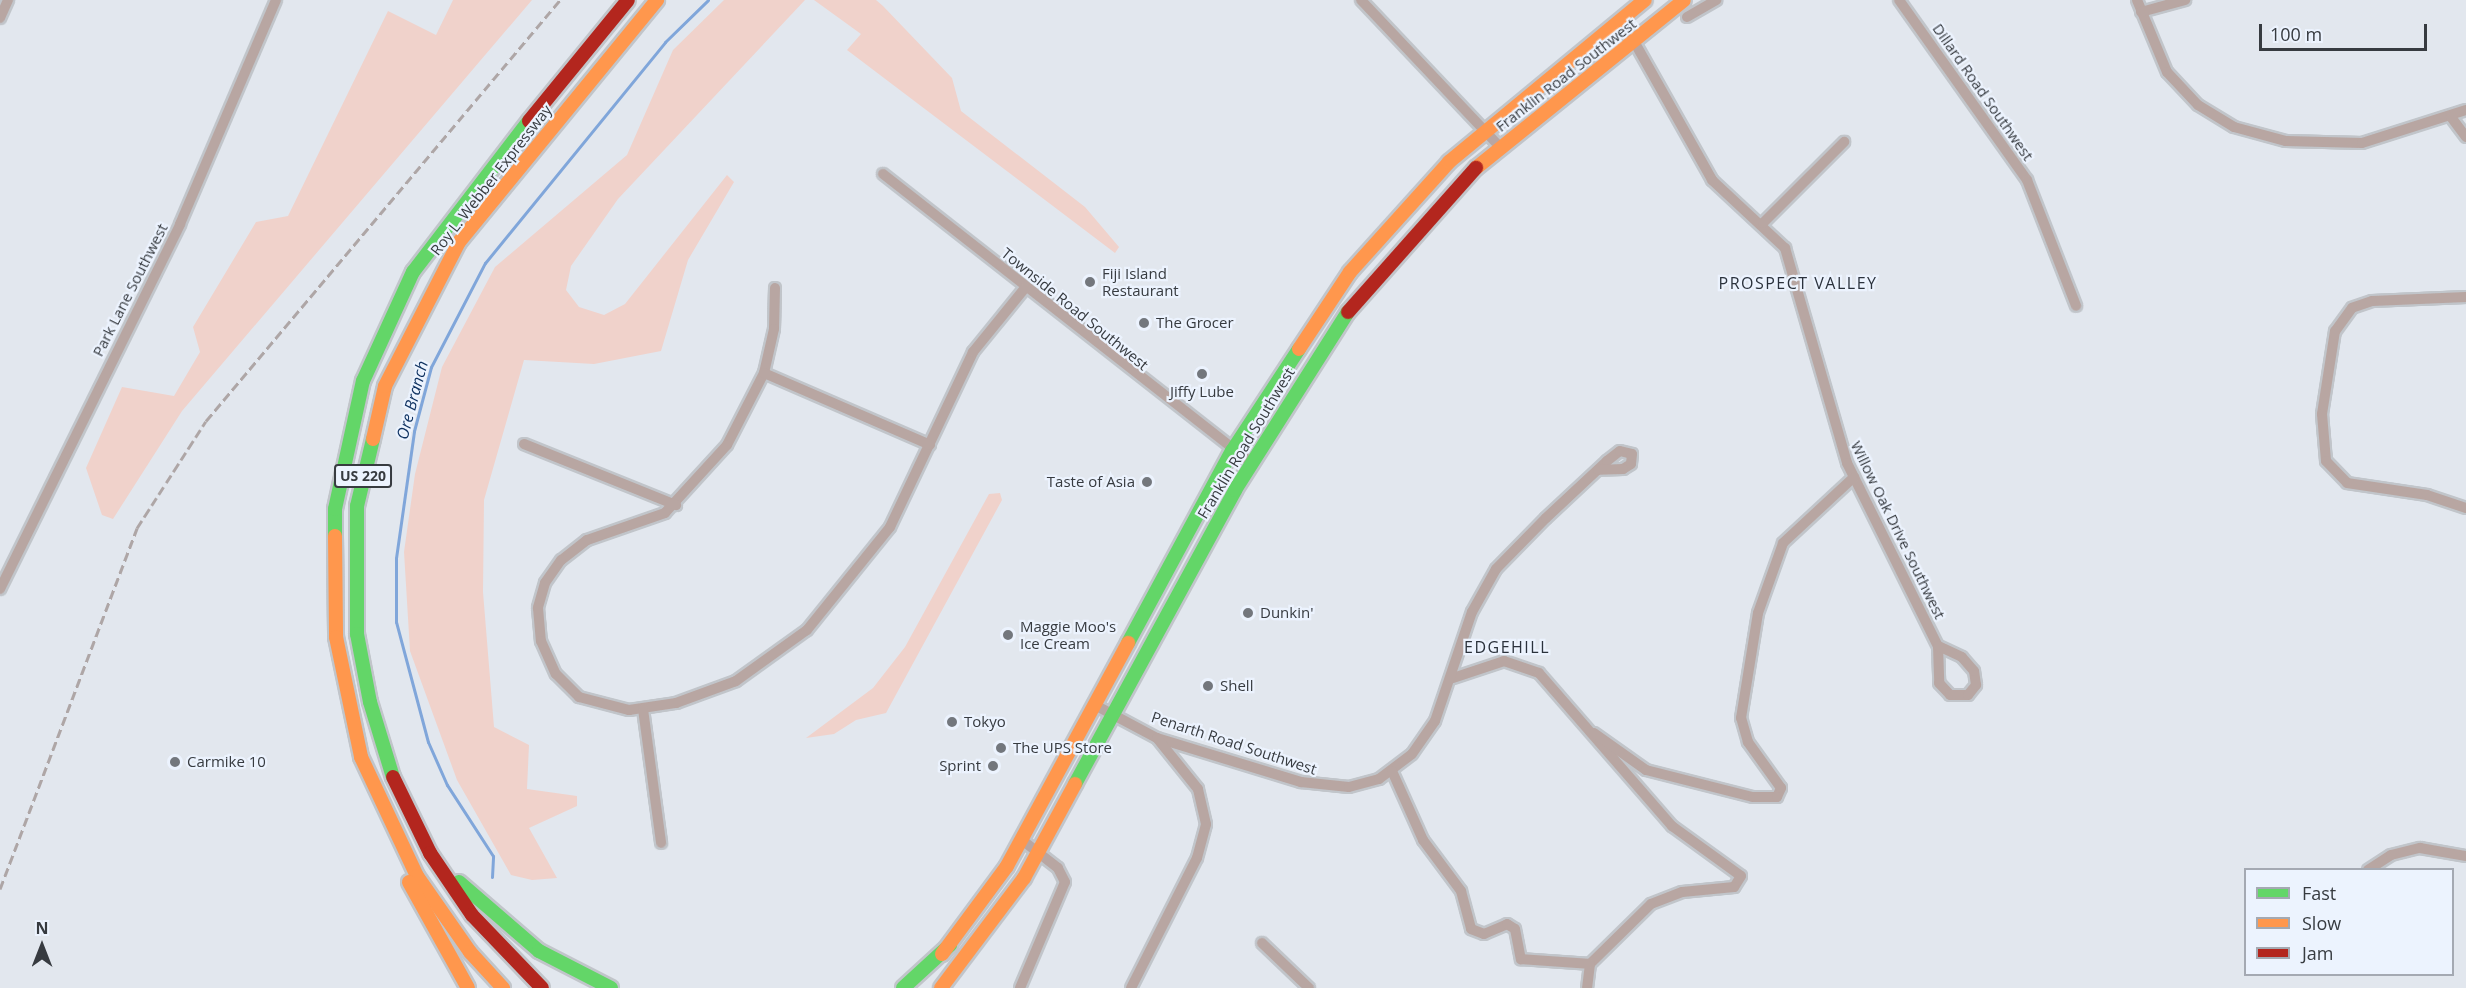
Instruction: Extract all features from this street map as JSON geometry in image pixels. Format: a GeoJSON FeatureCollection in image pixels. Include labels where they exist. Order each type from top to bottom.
{"type":"FeatureCollection","features":[{"type":"Feature","properties":{"kind":"main road","name":"Roy L. Webber Expressway"},"geometry":{"type":"LineString","coordinates":[[504,988],[442,915],[389,826],[349,716],[331,587],[334,509],[355,408],[378,341],[413,272],[482,178],[628,0]]}},
{"type":"Feature","properties":{"kind":"main road","name":"Roy L. Webber Expressway"},"geometry":{"type":"LineString","coordinates":[[542,988],[472,915],[430,853],[382,745],[357,634],[354,537],[376,417],[410,325],[459,242],[657,0]]}},
{"type":"Feature","properties":{"kind":"main road","name":"Franklin Road Southwest"},"geometry":{"type":"LineString","coordinates":[[912,988],[950,945],[1022,840],[1093,704],[1232,451],[1361,256],[1484,131],[1645,0]]}},
{"type":"Feature","properties":{"kind":"main road","name":"Franklin Road Southwest"},"geometry":{"type":"LineString","coordinates":[[941,988],[985,935],[1039,853],[1251,463],[1374,277],[1500,147],[1637,41],[1684,0]]}},
{"type":"Feature","properties":{"kind":"main road"},"geometry":{"type":"LineString","coordinates":[[389,826],[405,873],[468,988]]}},
{"type":"Feature","properties":{"kind":"main road"},"geometry":{"type":"LineString","coordinates":[[430,853],[539,951],[611,988]]}},
{"type":"Feature","properties":{"kind":"main road"},"geometry":{"type":"LineString","coordinates":[[903,988],[950,945]]}},
{"type":"Feature","properties":{"kind":"street"},"geometry":{"type":"LineString","coordinates":[[0,18],[8,0]]}},
{"type":"Feature","properties":{"kind":"street","name":"Park Lane Southwest"},"geometry":{"type":"LineString","coordinates":[[0,589],[190,203],[276,0]]}},
{"type":"Feature","properties":{"kind":"street"},"geometry":{"type":"LineString","coordinates":[[1361,0],[1500,147]]}},
{"type":"Feature","properties":{"kind":"street"},"geometry":{"type":"LineString","coordinates":[[1687,17],[1716,0]]}},
{"type":"Feature","properties":{"kind":"street","name":"Dillard Road Southwest"},"geometry":{"type":"LineString","coordinates":[[1899,0],[2027,180],[2076,306]]}},
{"type":"Feature","properties":{"kind":"street"},"geometry":{"type":"LineString","coordinates":[[2137,0],[2156,54],[2174,80],[2198,105],[2234,127],[2286,141],[2335,145],[2384,139],[2466,110]]}},
{"type":"Feature","properties":{"kind":"street"},"geometry":{"type":"LineString","coordinates":[[2140,12],[2185,0]]}},
{"type":"Feature","properties":{"kind":"street","name":"Willow Oak Drive Southwest"},"geometry":{"type":"LineString","coordinates":[[1622,20],[1637,41],[1712,180],[1763,223],[1791,262],[1827,405],[1854,477],[1938,646],[1944,690],[1957,698],[1968,695],[1976,685],[1974,672],[1962,657],[1938,646]]}},
{"type":"Feature","properties":{"kind":"street"},"geometry":{"type":"LineString","coordinates":[[2451,117],[2466,137]]}},
{"type":"Feature","properties":{"kind":"street"},"geometry":{"type":"LineString","coordinates":[[1763,223],[1844,142]]}},
{"type":"Feature","properties":{"kind":"street","name":"Townside Road Southwest"},"geometry":{"type":"LineString","coordinates":[[883,174],[1232,451],[1251,463]]}},
{"type":"Feature","properties":{"kind":"street"},"geometry":{"type":"LineString","coordinates":[[775,288],[774,328],[764,374],[727,445],[675,505],[651,522],[603,534],[573,549],[551,572],[538,608],[546,657],[567,686],[595,704],[643,709],[736,681],[807,630],[890,527],[973,352],[1025,288]]}},
{"type":"Feature","properties":{"kind":"street"},"geometry":{"type":"LineString","coordinates":[[2466,297],[2372,301],[2352,309],[2335,331],[2322,414],[2326,461],[2347,483],[2427,495],[2466,508]]}},
{"type":"Feature","properties":{"kind":"street"},"geometry":{"type":"LineString","coordinates":[[764,374],[930,445]]}},
{"type":"Feature","properties":{"kind":"street"},"geometry":{"type":"LineString","coordinates":[[525,444],[675,505]]}},
{"type":"Feature","properties":{"kind":"street","name":"Penarth Road Southwest"},"geometry":{"type":"LineString","coordinates":[[1093,704],[1157,738],[1318,786],[1359,785],[1392,771],[1423,741],[1453,678],[1472,612],[1496,568],[1598,470]]}},
{"type":"Feature","properties":{"kind":"street"},"geometry":{"type":"LineString","coordinates":[[1594,733],[1646,770],[1730,793],[1777,797],[1780,788],[1749,742],[1741,718],[1758,613],[1783,543],[1854,477]]}},
{"type":"Feature","properties":{"kind":"street"},"geometry":{"type":"LineString","coordinates":[[1453,678],[1494,662],[1523,664],[1566,698],[1672,826],[1738,872],[1738,885],[1682,892],[1651,904],[1590,964],[1587,988]]}},
{"type":"Feature","properties":{"kind":"street"},"geometry":{"type":"LineString","coordinates":[[643,709],[661,843]]}},
{"type":"Feature","properties":{"kind":"street"},"geometry":{"type":"LineString","coordinates":[[1131,988],[1197,858],[1206,824],[1198,789],[1157,738]]}},
{"type":"Feature","properties":{"kind":"street"},"geometry":{"type":"LineString","coordinates":[[1392,771],[1423,840],[1461,891],[1471,930],[1484,934],[1507,924],[1515,930],[1521,959],[1590,964]]}},
{"type":"Feature","properties":{"kind":"street"},"geometry":{"type":"LineString","coordinates":[[1020,988],[1065,891],[1062,873],[1022,840]]}},
{"type":"Feature","properties":{"kind":"street"},"geometry":{"type":"LineString","coordinates":[[2371,868],[2391,855],[2420,848],[2466,856]]}},
{"type":"Feature","properties":{"kind":"street"},"geometry":{"type":"LineString","coordinates":[[1262,943],[1309,988]]}},
{"type":"Feature","properties":{"kind":"shaded area"},"geometry":{"type":"Polygon","coordinates":[[[453,0],[532,0],[182,411],[113,519],[102,515],[86,468],[122,387],[174,396],[200,352],[193,327],[256,222],[288,216],[388,11],[436,35],[453,0]]]}},
{"type":"Feature","properties":{"kind":"shaded area"},"geometry":{"type":"Polygon","coordinates":[[[724,0],[805,0],[618,199],[571,266],[566,290],[579,307],[604,315],[625,304],[727,175],[734,182],[688,260],[661,351],[594,364],[524,360],[484,500],[483,592],[494,727],[529,745],[527,789],[577,796],[577,806],[529,828],[557,878],[532,880],[511,875],[457,780],[410,651],[404,552],[415,474],[442,367],[495,267],[627,155],[673,50],[724,0]]]}},
{"type":"Feature","properties":{"kind":"shaded area"},"geometry":{"type":"Polygon","coordinates":[[[814,0],[876,0],[952,78],[961,111],[1085,207],[1119,247],[1115,253],[847,50],[861,34],[814,0]]]}},
{"type":"Feature","properties":{"kind":"shaded area"},"geometry":{"type":"Polygon","coordinates":[[[1000,493],[1002,500],[886,713],[856,720],[834,734],[806,738],[873,688],[905,647],[989,494],[1000,493]]]}},
{"type":"Feature","properties":{"kind":"waterway","name":"Ore Branch"},"geometry":{"type":"LineString","coordinates":[[492,877],[493,856],[447,785],[428,742],[396,622],[396,558],[414,431],[431,367],[485,263],[665,42],[708,0]]}},
{"type":"Feature","properties":{"kind":"railway"},"geometry":{"type":"LineString","coordinates":[[0,889],[137,528],[206,421],[560,0]]}},
{"type":"Feature","properties":{"kind":"traffic: fast"},"geometry":{"type":"LineString","coordinates":[[335,536],[335,509],[363,381],[413,272],[529,121]]}},
{"type":"Feature","properties":{"kind":"traffic: fast"},"geometry":{"type":"LineString","coordinates":[[1075,784],[1235,490],[1348,312]]}},
{"type":"Feature","properties":{"kind":"traffic: fast"},"geometry":{"type":"LineString","coordinates":[[1128,643],[1232,451],[1299,349]]}},
{"type":"Feature","properties":{"kind":"traffic: fast"},"geometry":{"type":"LineString","coordinates":[[373,439],[357,506],[357,634],[370,702],[393,777]]}},
{"type":"Feature","properties":{"kind":"traffic: fast"},"geometry":{"type":"LineString","coordinates":[[459,882],[539,951],[611,988]]}},
{"type":"Feature","properties":{"kind":"traffic: fast"},"geometry":{"type":"LineString","coordinates":[[903,988],[950,945]]}},
{"type":"Feature","properties":{"kind":"traffic: slow"},"geometry":{"type":"LineString","coordinates":[[373,439],[385,386],[459,242],[657,0]]}},
{"type":"Feature","properties":{"kind":"traffic: slow"},"geometry":{"type":"LineString","coordinates":[[1299,349],[1350,272],[1449,162],[1645,0]]}},
{"type":"Feature","properties":{"kind":"traffic: slow"},"geometry":{"type":"LineString","coordinates":[[1476,168],[1684,0]]}},
{"type":"Feature","properties":{"kind":"traffic: slow"},"geometry":{"type":"LineString","coordinates":[[335,536],[336,637],[361,757],[417,876],[470,952],[503,988]]}},
{"type":"Feature","properties":{"kind":"traffic: slow"},"geometry":{"type":"LineString","coordinates":[[942,954],[1007,866],[1128,643]]}},
{"type":"Feature","properties":{"kind":"traffic: slow"},"geometry":{"type":"LineString","coordinates":[[941,988],[1024,878],[1075,784]]}},
{"type":"Feature","properties":{"kind":"traffic: slow"},"geometry":{"type":"LineString","coordinates":[[409,882],[468,988]]}},
{"type":"Feature","properties":{"kind":"traffic: jam"},"geometry":{"type":"LineString","coordinates":[[529,121],[628,0]]}},
{"type":"Feature","properties":{"kind":"traffic: jam"},"geometry":{"type":"LineString","coordinates":[[1348,312],[1476,168]]}},
{"type":"Feature","properties":{"kind":"traffic: jam"},"geometry":{"type":"LineString","coordinates":[[393,777],[430,853],[472,915],[542,988]]}},
{"type":"Feature","properties":{"kind":"place","name":"Fiji Island Restaurant"},"geometry":{"type":"Point","coordinates":[1090,282]}},
{"type":"Feature","properties":{"kind":"place","name":"The Grocer"},"geometry":{"type":"Point","coordinates":[1144,323]}},
{"type":"Feature","properties":{"kind":"place","name":"Jiffy Lube"},"geometry":{"type":"Point","coordinates":[1202,374]}},
{"type":"Feature","properties":{"kind":"place","name":"Taste of Asia"},"geometry":{"type":"Point","coordinates":[1147,482]}},
{"type":"Feature","properties":{"kind":"place","name":"Dunkin'"},"geometry":{"type":"Point","coordinates":[1248,613]}},
{"type":"Feature","properties":{"kind":"place","name":"Maggie Moo's Ice Cream"},"geometry":{"type":"Point","coordinates":[1008,635]}},
{"type":"Feature","properties":{"kind":"place","name":"Shell"},"geometry":{"type":"Point","coordinates":[1208,686]}},
{"type":"Feature","properties":{"kind":"place","name":"Tokyo"},"geometry":{"type":"Point","coordinates":[952,722]}},
{"type":"Feature","properties":{"kind":"place","name":"The UPS Store"},"geometry":{"type":"Point","coordinates":[1001,748]}},
{"type":"Feature","properties":{"kind":"place","name":"Carmike 10"},"geometry":{"type":"Point","coordinates":[175,762]}},
{"type":"Feature","properties":{"kind":"place","name":"Sprint"},"geometry":{"type":"Point","coordinates":[993,766]}},
{"type":"Feature","properties":{"kind":"district","name":"PROSPECT VALLEY"},"geometry":{"type":"Point","coordinates":[1798,283]}},
{"type":"Feature","properties":{"kind":"district","name":"EDGEHILL"},"geometry":{"type":"Point","coordinates":[1507,647]}}]}
